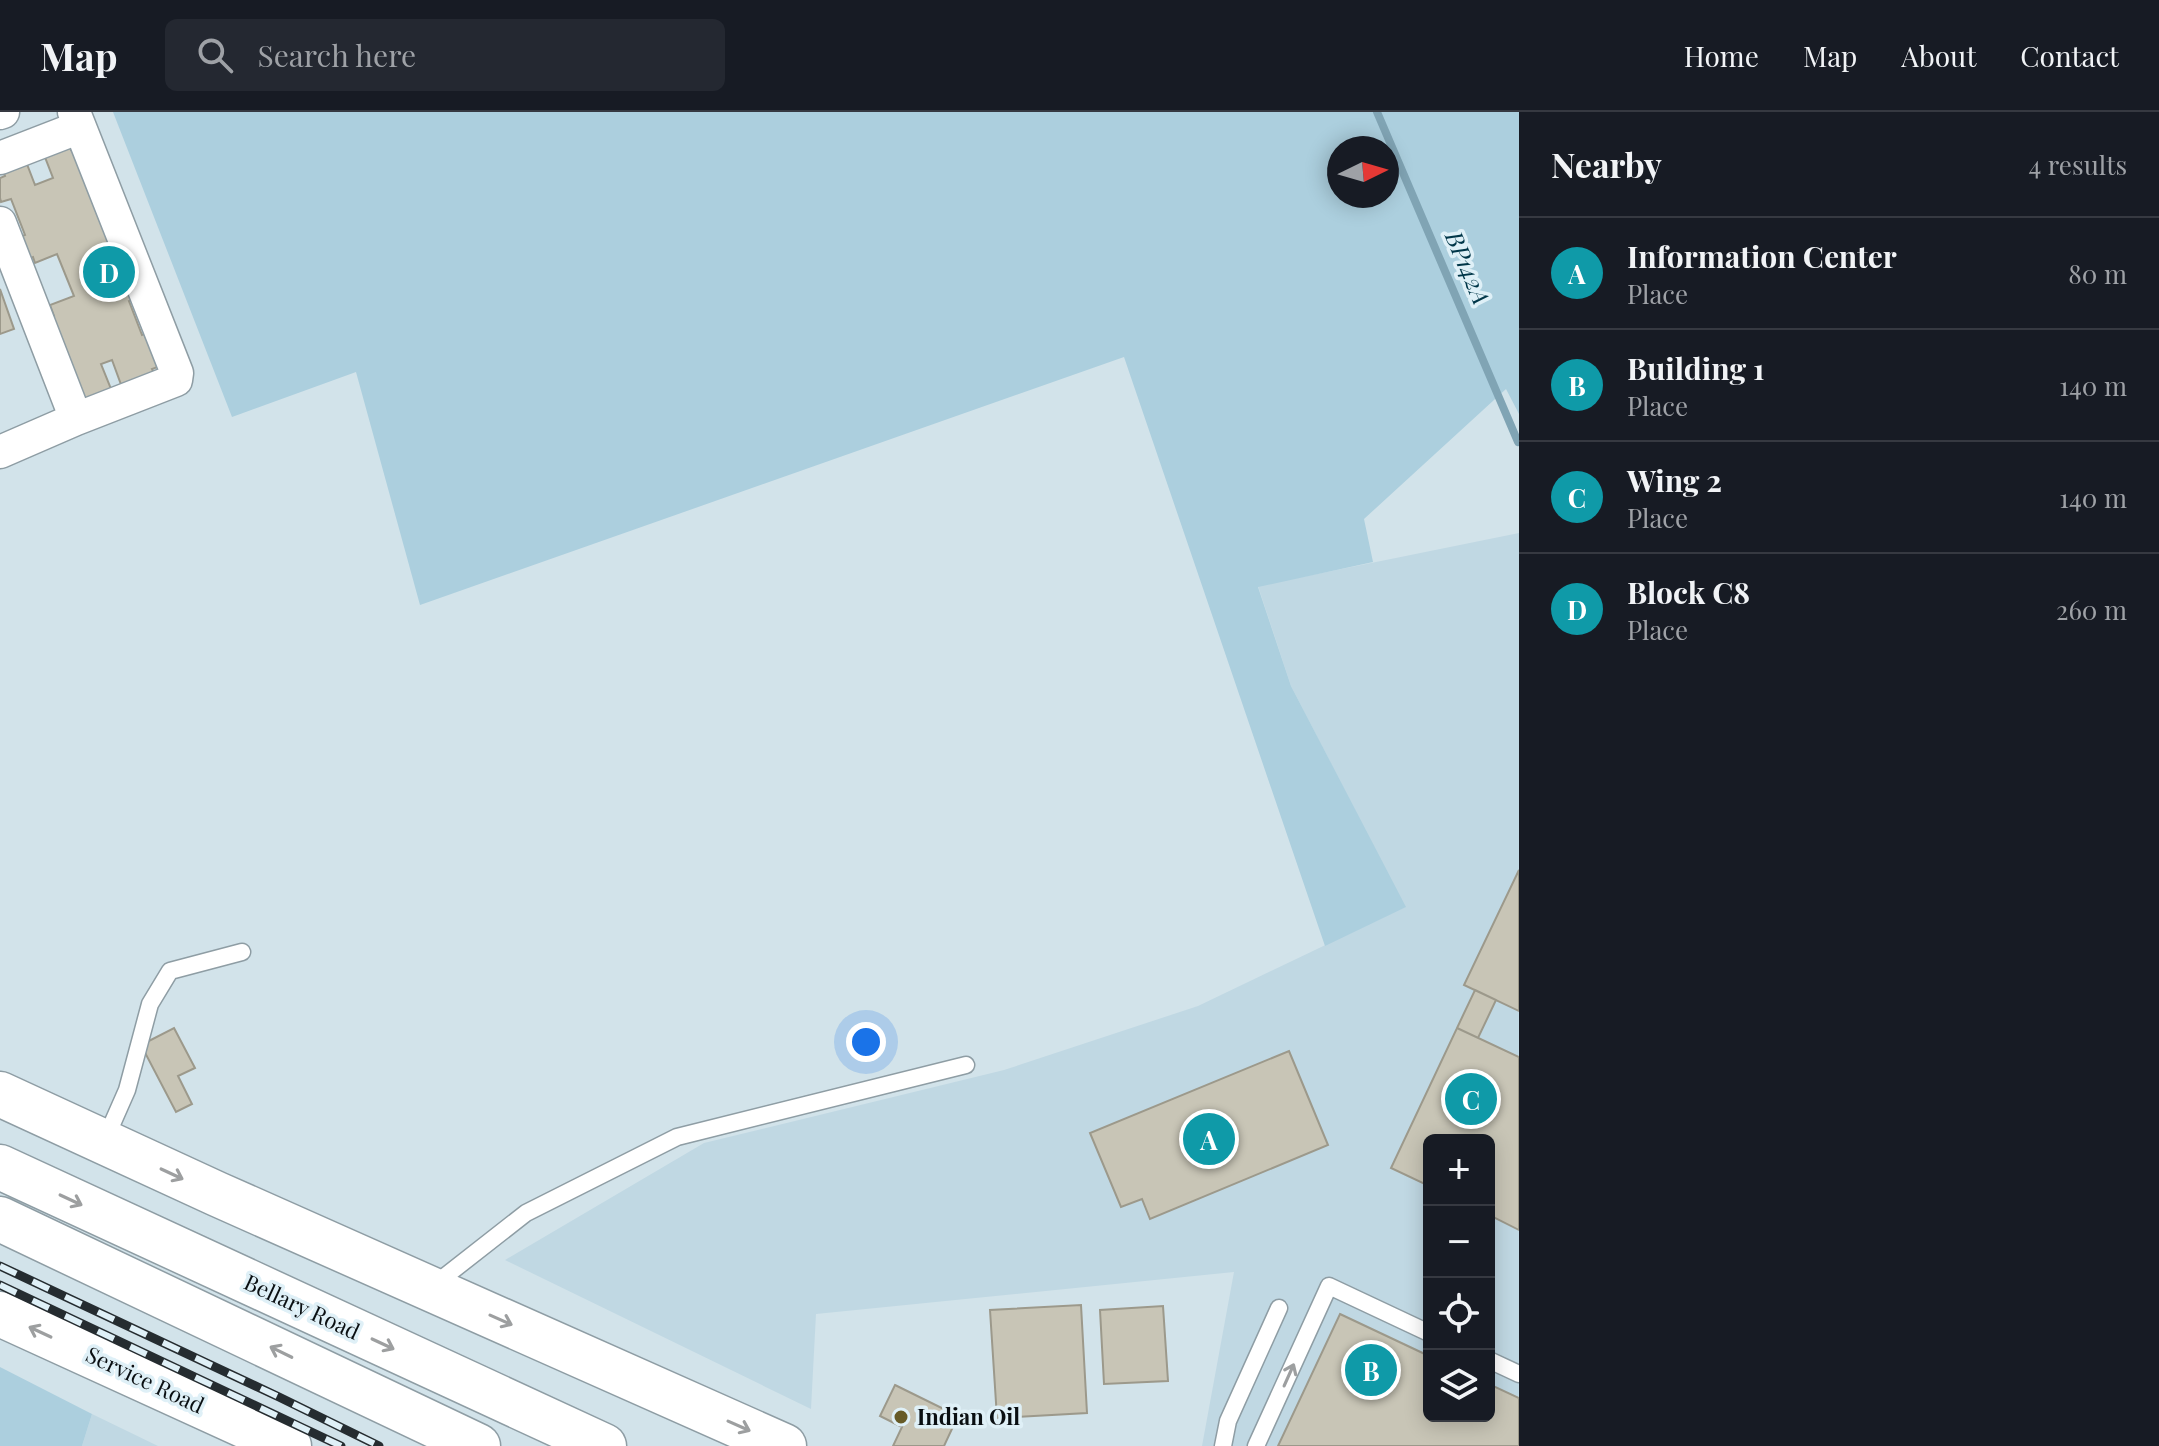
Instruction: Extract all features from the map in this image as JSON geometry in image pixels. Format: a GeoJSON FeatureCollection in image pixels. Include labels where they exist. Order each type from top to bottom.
{"type":"FeatureCollection","features":[{"type":"Feature","properties":{"kind":"main road"},"geometry":{"type":"LineString","coordinates":[[0,1094],[784,1446]]}},
{"type":"Feature","properties":{"kind":"main road","name":"Bellary Road"},"geometry":{"type":"LineString","coordinates":[[0,1167],[604,1446]]}},
{"type":"Feature","properties":{"kind":"main road"},"geometry":{"type":"LineString","coordinates":[[0,1219],[478,1446]]}},
{"type":"Feature","properties":{"kind":"main road","name":"Service Road"},"geometry":{"type":"LineString","coordinates":[[0,1314],[289,1446]]}},
{"type":"Feature","properties":{"kind":"street"},"geometry":{"type":"LineString","coordinates":[[0,158],[77,120],[178,377],[173,382],[0,452]]}},
{"type":"Feature","properties":{"kind":"street"},"geometry":{"type":"LineString","coordinates":[[0,223],[76,419]]}},
{"type":"Feature","properties":{"kind":"lane"},"geometry":{"type":"LineString","coordinates":[[104,1142],[127,1090],[150,1004],[170,971],[242,952]]}},
{"type":"Feature","properties":{"kind":"lane"},"geometry":{"type":"LineString","coordinates":[[430,1289],[526,1213],[677,1137],[966,1065]]}},
{"type":"Feature","properties":{"kind":"lane"},"geometry":{"type":"LineString","coordinates":[[1256,1446],[1329,1286],[1423,1330]]}},
{"type":"Feature","properties":{"kind":"lane"},"geometry":{"type":"LineString","coordinates":[[1223,1446],[1228,1421],[1279,1308]]}},
{"type":"Feature","properties":{"kind":"lane"},"geometry":{"type":"LineString","coordinates":[[1495,1363],[1519,1374]]}},
{"type":"Feature","properties":{"kind":"shaded area"},"geometry":{"type":"Polygon","coordinates":[[[113,112],[1519,112],[1519,414],[1506,389],[1364,519],[1373,562],[1258,587],[1291,686],[1406,907],[1325,946],[1124,357],[420,605],[356,372],[232,417],[113,112]]]}},
{"type":"Feature","properties":{"kind":"shaded area"},"geometry":{"type":"Polygon","coordinates":[[[1519,533],[1519,1446],[1202,1446],[1234,1272],[816,1314],[811,1409],[505,1260],[704,1143],[1004,1070],[1198,1006],[1405,907],[1291,686],[1258,586],[1519,533]]]}},
{"type":"Feature","properties":{"kind":"shaded area"},"geometry":{"type":"Polygon","coordinates":[[[0,1367],[92,1414],[82,1446],[0,1446],[0,1367]]]}},
{"type":"Feature","properties":{"kind":"shaded area"},"geometry":{"type":"Polygon","coordinates":[[[92,1414],[158,1446],[82,1446],[92,1414]]]}},
{"type":"Feature","properties":{"kind":"building"},"geometry":{"type":"Polygon","coordinates":[[[69,142],[71,150],[79,147],[112,251],[86,261],[90,272],[114,263],[118,271],[126,268],[138,298],[129,301],[142,335],[149,332],[163,365],[152,369],[156,377],[123,390],[112,360],[101,364],[111,389],[82,401],[46,320],[54,316],[50,305],[74,296],[57,254],[35,263],[33,257],[23,261],[15,239],[25,235],[11,199],[1,202],[0,198],[0,178],[5,176],[2,168],[25,159],[35,185],[53,178],[43,152],[69,142]]]}},
{"type":"Feature","properties":{"kind":"building"},"geometry":{"type":"Polygon","coordinates":[[[0,289],[14,329],[0,334],[0,289]]]}},
{"type":"Feature","properties":{"kind":"building"},"geometry":{"type":"Polygon","coordinates":[[[1519,870],[1519,1011],[1464,985],[1519,870]]]}},
{"type":"Feature","properties":{"kind":"building"},"geometry":{"type":"Polygon","coordinates":[[[1475,990],[1496,1000],[1478,1038],[1457,1028],[1475,990]]]}},
{"type":"Feature","properties":{"kind":"building"},"geometry":{"type":"Polygon","coordinates":[[[174,1028],[195,1068],[178,1076],[192,1104],[176,1112],[141,1045],[174,1028]]]}},
{"type":"Feature","properties":{"kind":"building"},"geometry":{"type":"Polygon","coordinates":[[[1457,1028],[1519,1057],[1519,1230],[1495,1218],[1495,1134],[1423,1134],[1423,1183],[1391,1168],[1457,1028]]]}},
{"type":"Feature","properties":{"kind":"building"},"geometry":{"type":"Polygon","coordinates":[[[1289,1051],[1328,1145],[1150,1219],[1142,1199],[1121,1207],[1090,1133],[1289,1051]]]}},
{"type":"Feature","properties":{"kind":"building"},"geometry":{"type":"Polygon","coordinates":[[[1081,1305],[1087,1413],[997,1418],[990,1310],[1081,1305]]]}},
{"type":"Feature","properties":{"kind":"building"},"geometry":{"type":"Polygon","coordinates":[[[1163,1306],[1168,1381],[1104,1384],[1100,1310],[1163,1306]]]}},
{"type":"Feature","properties":{"kind":"building"},"geometry":{"type":"Polygon","coordinates":[[[1340,1314],[1423,1353],[1423,1422],[1495,1422],[1495,1387],[1519,1398],[1519,1446],[1278,1446],[1340,1314]]]}},
{"type":"Feature","properties":{"kind":"building"},"geometry":{"type":"Polygon","coordinates":[[[895,1385],[958,1416],[944,1446],[893,1446],[902,1427],[880,1416],[895,1385]]]}},
{"type":"Feature","properties":{"kind":"waterway","name":"BP142A"},"geometry":{"type":"LineString","coordinates":[[1377,112],[1519,441]]}},
{"type":"Feature","properties":{"kind":"railway"},"geometry":{"type":"LineString","coordinates":[[0,1266],[379,1446]]}},
{"type":"Feature","properties":{"kind":"railway"},"geometry":{"type":"LineString","coordinates":[[0,1285],[341,1446]]}},
{"type":"Feature","properties":{"kind":"place","name":"Block C8"},"geometry":{"type":"Point","coordinates":[109,272]}},
{"type":"Feature","properties":{"kind":"place","name":"Wing 2"},"geometry":{"type":"Point","coordinates":[1471,1099]}},
{"type":"Feature","properties":{"kind":"place","name":"Information Center"},"geometry":{"type":"Point","coordinates":[1209,1139]}},
{"type":"Feature","properties":{"kind":"place","name":"Building 1"},"geometry":{"type":"Point","coordinates":[1371,1370]}},
{"type":"Feature","properties":{"kind":"place","name":"Indian Oil"},"geometry":{"type":"Point","coordinates":[901,1417]}}]}
